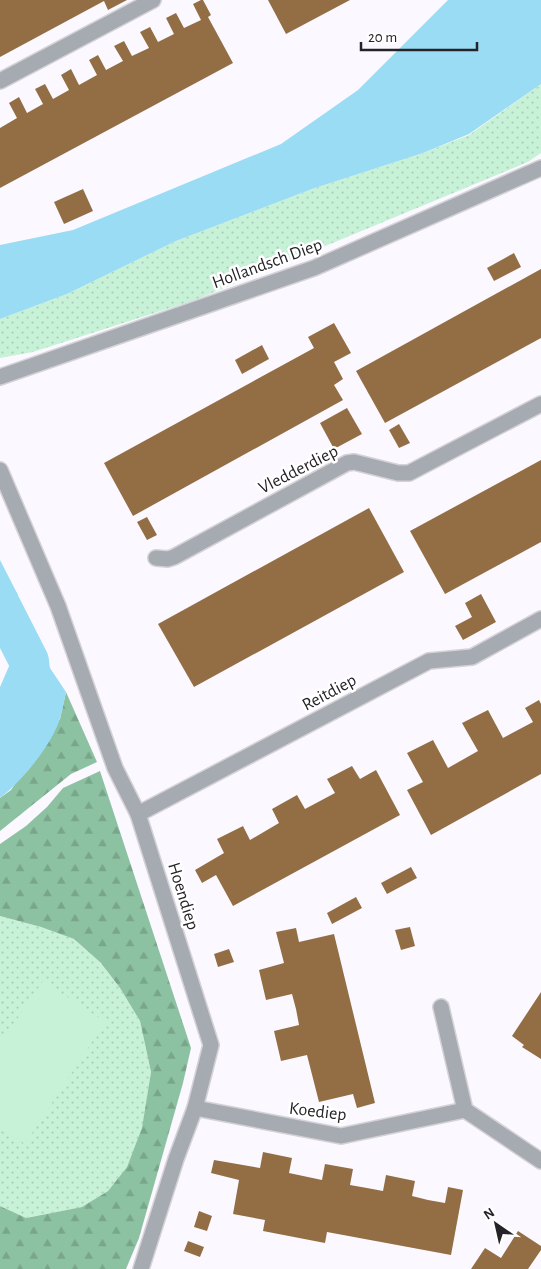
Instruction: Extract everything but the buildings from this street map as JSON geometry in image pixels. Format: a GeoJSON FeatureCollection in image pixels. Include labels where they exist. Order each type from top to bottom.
{"type":"FeatureCollection","features":[{"type":"Feature","properties":{"kind":"street"},"geometry":{"type":"LineString","coordinates":[[0,81],[153,0]]}},
{"type":"Feature","properties":{"kind":"street","name":"Hollandsch Diep"},"geometry":{"type":"LineString","coordinates":[[0,377],[314,268],[541,168]]}},
{"type":"Feature","properties":{"kind":"street","name":"Vledderdiep"},"geometry":{"type":"LineString","coordinates":[[156,558],[168,559],[174,557],[347,463],[354,462],[394,472],[409,473],[541,404]]}},
{"type":"Feature","properties":{"kind":"street","name":"Hoendiep"},"geometry":{"type":"LineString","coordinates":[[0,470],[71,638],[115,768],[138,814],[211,1044],[195,1108],[176,1159],[141,1269]]}},
{"type":"Feature","properties":{"kind":"street","name":"Reitdiep"},"geometry":{"type":"LineString","coordinates":[[138,814],[429,661],[472,657],[541,619]]}},
{"type":"Feature","properties":{"kind":"street"},"geometry":{"type":"LineString","coordinates":[[441,1007],[465,1110],[541,1162]]}},
{"type":"Feature","properties":{"kind":"street","name":"Koediep"},"geometry":{"type":"LineString","coordinates":[[195,1108],[341,1136],[465,1110]]}},
{"type":"Feature","properties":{"kind":"green space"},"geometry":{"type":"Polygon","coordinates":[[[541,84],[541,153],[528,162],[195,300],[33,352],[0,358],[0,319],[67,294],[176,241],[312,189],[423,153],[469,135],[541,84]]]}},
{"type":"Feature","properties":{"kind":"green space"},"geometry":{"type":"Polygon","coordinates":[[[66,692],[97,762],[71,774],[0,831],[0,798],[11,790],[60,719],[66,692]]]}},
{"type":"Feature","properties":{"kind":"green space"},"geometry":{"type":"Polygon","coordinates":[[[100,771],[191,1048],[183,1083],[139,1238],[126,1269],[0,1269],[0,1206],[26,1218],[82,1207],[108,1191],[127,1167],[142,1128],[151,1072],[140,1021],[120,988],[101,963],[74,939],[41,927],[0,916],[0,844],[26,826],[47,807],[63,788],[100,771]]]}},
{"type":"Feature","properties":{"kind":"green space"},"geometry":{"type":"Polygon","coordinates":[[[0,916],[41,927],[74,939],[101,963],[120,988],[140,1021],[151,1072],[143,1128],[127,1167],[108,1191],[83,1207],[25,1218],[0,1206],[0,916]]]}},
{"type":"Feature","properties":{"kind":"green space"},"geometry":{"type":"Polygon","coordinates":[[[43,981],[105,1022],[25,1144],[0,1127],[0,1044],[43,981]]]}},
{"type":"Feature","properties":{"kind":"water"},"geometry":{"type":"Polygon","coordinates":[[[448,0],[541,0],[541,84],[469,134],[423,153],[312,189],[176,241],[67,294],[0,319],[0,245],[73,230],[281,144],[358,90],[448,0]]]}},
{"type":"Feature","properties":{"kind":"water"},"geometry":{"type":"Polygon","coordinates":[[[0,560],[18,595],[0,606],[0,560]]]}},
{"type":"Feature","properties":{"kind":"water"},"geometry":{"type":"Polygon","coordinates":[[[33,628],[40,639],[46,662],[66,692],[61,715],[51,739],[26,773],[0,798],[0,687],[10,664],[1,637],[21,634],[33,628]]]}},
{"type":"Feature","properties":{"kind":"waterway"},"geometry":{"type":"LineString","coordinates":[[0,604],[29,661],[31,681],[21,717],[0,731]]}}]}
